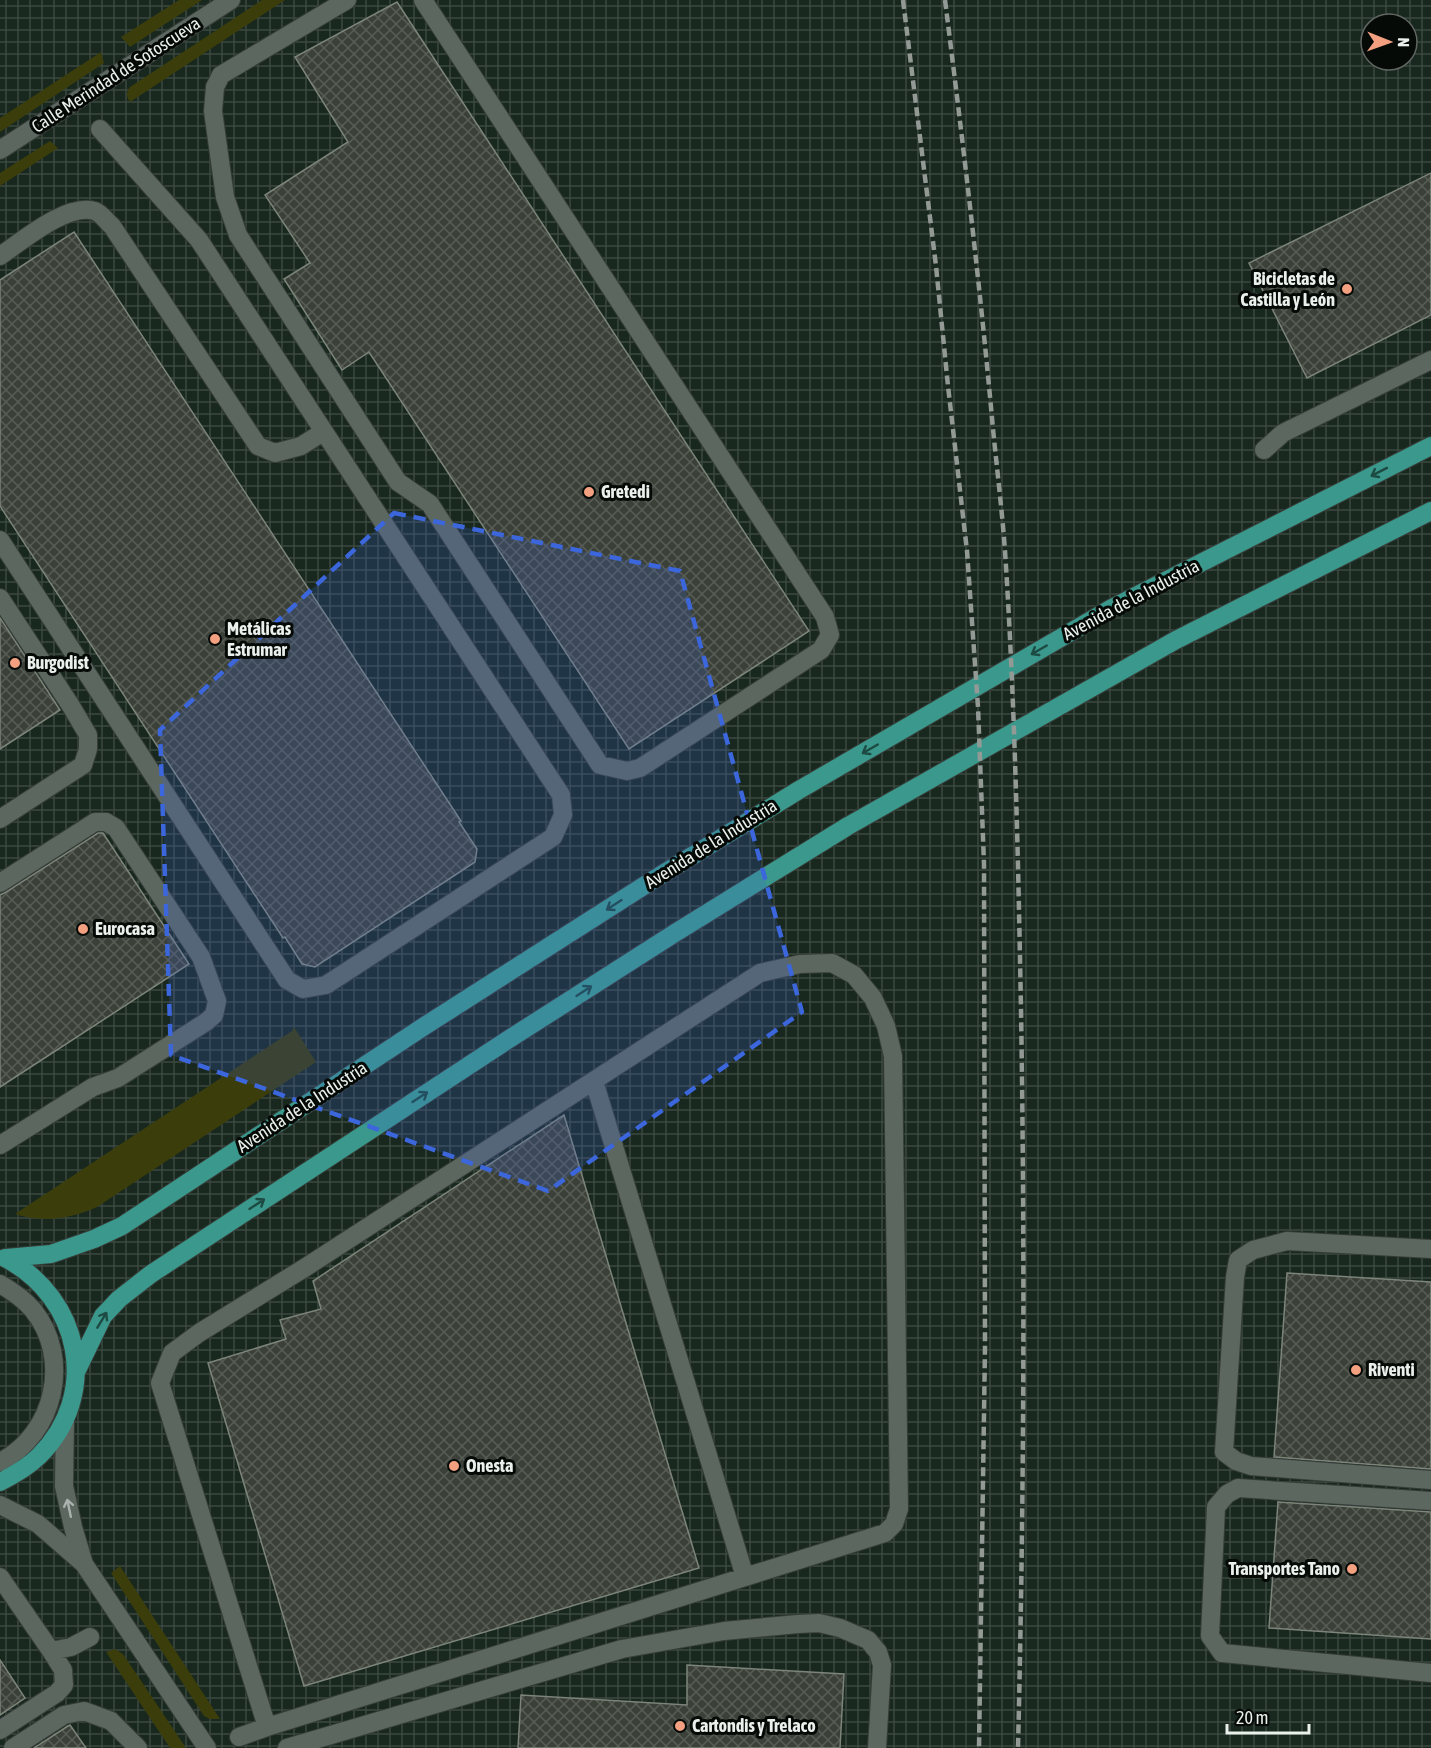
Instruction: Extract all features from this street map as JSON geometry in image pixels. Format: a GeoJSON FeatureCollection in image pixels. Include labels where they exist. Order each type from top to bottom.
{"type":"FeatureCollection","features":[{"type":"Feature","properties":{"kind":"main road","name":"Avenida de la Industria"},"geometry":{"type":"LineString","coordinates":[[3,1257],[51,1254],[94,1239],[122,1226],[423,1027],[799,790],[1112,608],[1431,446]]}},
{"type":"Feature","properties":{"kind":"main road"},"geometry":{"type":"LineString","coordinates":[[76,1372],[103,1316],[119,1299],[151,1274],[665,939],[848,826],[1176,640],[1431,511]]}},
{"type":"Feature","properties":{"kind":"main road"},"geometry":{"type":"LineString","coordinates":[[0,1482],[19,1472],[38,1457],[53,1440],[65,1419],[73,1396],[76,1372],[75,1349],[69,1326],[58,1305],[44,1286],[26,1270],[3,1257]]}},
{"type":"Feature","properties":{"kind":"street","name":"Calle Merindad de Sotoscueva"},"geometry":{"type":"LineString","coordinates":[[0,150],[231,0]]}},
{"type":"Feature","properties":{"kind":"street"},"geometry":{"type":"LineString","coordinates":[[348,0],[221,75],[215,87],[213,111],[223,186],[238,235],[398,483],[430,504],[600,765],[627,771],[640,768],[821,650],[830,635],[825,616],[423,0]]}},
{"type":"Feature","properties":{"kind":"street"},"geometry":{"type":"LineString","coordinates":[[0,540],[287,980],[303,989],[326,985],[553,837],[564,814],[561,795],[200,240],[100,129]]}},
{"type":"Feature","properties":{"kind":"street"},"geometry":{"type":"LineString","coordinates":[[0,256],[61,216],[81,209],[96,212],[112,226],[258,446],[275,453],[300,446],[323,432]]}},
{"type":"Feature","properties":{"kind":"street"},"geometry":{"type":"LineString","coordinates":[[1264,450],[1283,433],[1431,360]]}},
{"type":"Feature","properties":{"kind":"street"},"geometry":{"type":"LineString","coordinates":[[0,598],[88,735],[88,749],[83,765],[0,819]]}},
{"type":"Feature","properties":{"kind":"street"},"geometry":{"type":"LineString","coordinates":[[0,883],[95,822],[106,822],[116,828],[201,957],[217,1001],[214,1015],[206,1022],[118,1078],[93,1087],[0,1145]]}},
{"type":"Feature","properties":{"kind":"street"},"geometry":{"type":"LineString","coordinates":[[239,1737],[885,1533],[894,1524],[899,1509],[893,1056],[886,1026],[873,998],[854,975],[832,963],[800,964],[760,974],[306,1267],[199,1333],[172,1353],[160,1383],[267,1727]]}},
{"type":"Feature","properties":{"kind":"street"},"geometry":{"type":"LineString","coordinates":[[594,1080],[745,1577]]}},
{"type":"Feature","properties":{"kind":"street"},"geometry":{"type":"LineString","coordinates":[[1431,1249],[1287,1241],[1253,1250],[1238,1260],[1224,1452],[1236,1461],[1251,1466],[1431,1480]]}},
{"type":"Feature","properties":{"kind":"street"},"geometry":{"type":"LineString","coordinates":[[0,1284],[17,1294],[33,1311],[45,1331],[53,1354],[55,1377],[51,1401],[42,1422],[28,1441],[0,1462]]}},
{"type":"Feature","properties":{"kind":"street"},"geometry":{"type":"LineString","coordinates":[[65,1419],[64,1486],[84,1564]]}},
{"type":"Feature","properties":{"kind":"street"},"geometry":{"type":"LineString","coordinates":[[1431,1501],[1238,1488],[1227,1494],[1216,1507],[1210,1636],[1222,1653],[1431,1673]]}},
{"type":"Feature","properties":{"kind":"street"},"geometry":{"type":"LineString","coordinates":[[0,1504],[38,1524],[84,1564],[207,1748]]}},
{"type":"Feature","properties":{"kind":"street"},"geometry":{"type":"LineString","coordinates":[[0,1577],[63,1670],[64,1684],[57,1693],[0,1730]]}},
{"type":"Feature","properties":{"kind":"street"},"geometry":{"type":"LineString","coordinates":[[287,1748],[622,1649],[724,1631],[819,1623],[840,1628],[868,1640],[878,1652],[882,1665],[877,1748]]}},
{"type":"Feature","properties":{"kind":"street"},"geometry":{"type":"LineString","coordinates":[[51,1651],[71,1647],[90,1637]]}},
{"type":"Feature","properties":{"kind":"street"},"geometry":{"type":"LineString","coordinates":[[14,1748],[64,1715],[84,1711],[111,1721],[138,1748]]}},
{"type":"Feature","properties":{"kind":"highlighted area"},"geometry":{"type":"Polygon","coordinates":[[[394,513],[680,571],[802,1012],[548,1191],[171,1055],[160,730],[394,513]]]}},
{"type":"Feature","properties":{"kind":"shaded area"},"geometry":{"type":"Polygon","coordinates":[[[0,0],[1431,0],[1431,1748],[0,1748],[0,0]]]}},
{"type":"Feature","properties":{"kind":"shaded area"},"geometry":{"type":"Polygon","coordinates":[[[179,0],[202,0],[130,47],[121,37],[179,0]]]}},
{"type":"Feature","properties":{"kind":"shaded area"},"geometry":{"type":"Polygon","coordinates":[[[262,0],[285,0],[130,102],[127,94],[130,87],[262,0]]]}},
{"type":"Feature","properties":{"kind":"shaded area"},"geometry":{"type":"Polygon","coordinates":[[[101,52],[104,63],[0,132],[0,118],[101,52]]]}},
{"type":"Feature","properties":{"kind":"shaded area"},"geometry":{"type":"Polygon","coordinates":[[[50,141],[58,148],[0,186],[0,173],[50,141]]]}},
{"type":"Feature","properties":{"kind":"shaded area"},"geometry":{"type":"Polygon","coordinates":[[[294,1027],[316,1062],[97,1207],[67,1217],[46,1219],[15,1214],[292,1031],[294,1027]]]}},
{"type":"Feature","properties":{"kind":"shaded area"},"geometry":{"type":"Polygon","coordinates":[[[120,1566],[220,1719],[210,1719],[204,1716],[111,1573],[120,1566]]]}},
{"type":"Feature","properties":{"kind":"shaded area"},"geometry":{"type":"Polygon","coordinates":[[[115,1649],[123,1654],[186,1748],[170,1748],[106,1652],[115,1649]]]}},
{"type":"Feature","properties":{"kind":"building","name":"Gretedi"},"geometry":{"type":"Polygon","coordinates":[[[397,2],[809,631],[629,749],[369,352],[342,370],[284,279],[310,263],[265,195],[348,142],[295,57],[397,2]]]}},
{"type":"Feature","properties":{"kind":"building","name":"Bicicletas de Castilla y León"},"geometry":{"type":"Polygon","coordinates":[[[1431,173],[1431,315],[1307,378],[1249,263],[1431,173]]]}},
{"type":"Feature","properties":{"kind":"building","name":"Metálicas Estrumar"},"geometry":{"type":"Polygon","coordinates":[[[74,232],[461,821],[459,822],[477,849],[475,862],[315,967],[302,964],[285,937],[283,938],[0,506],[0,280],[74,232]]]}},
{"type":"Feature","properties":{"kind":"building","name":"Burgodist"},"geometry":{"type":"Polygon","coordinates":[[[0,618],[60,710],[0,749],[0,618]]]}},
{"type":"Feature","properties":{"kind":"building","name":"Eurocasa"},"geometry":{"type":"Polygon","coordinates":[[[98,833],[103,833],[189,964],[0,1087],[0,895],[98,833]]]}},
{"type":"Feature","properties":{"kind":"building","name":"Onesta"},"geometry":{"type":"Polygon","coordinates":[[[564,1115],[699,1568],[304,1686],[208,1363],[286,1339],[280,1320],[321,1309],[313,1281],[564,1115]]]}},
{"type":"Feature","properties":{"kind":"building","name":"Riventi"},"geometry":{"type":"Polygon","coordinates":[[[1287,1273],[1431,1282],[1431,1469],[1274,1457],[1287,1273]]]}},
{"type":"Feature","properties":{"kind":"building","name":"Transportes Tano"},"geometry":{"type":"Polygon","coordinates":[[[1278,1502],[1431,1512],[1431,1639],[1269,1628],[1278,1502]]]}},
{"type":"Feature","properties":{"kind":"building"},"geometry":{"type":"Polygon","coordinates":[[[0,1660],[25,1698],[0,1715],[0,1660]]]}},
{"type":"Feature","properties":{"kind":"building","name":"Cartondis y Trelaco"},"geometry":{"type":"Polygon","coordinates":[[[687,1665],[844,1674],[840,1748],[518,1748],[521,1695],[687,1705],[687,1665]]]}},
{"type":"Feature","properties":{"kind":"building"},"geometry":{"type":"Polygon","coordinates":[[[70,1725],[86,1748],[34,1748],[68,1726],[70,1725]]]}},
{"type":"Feature","properties":{"kind":"railway"},"geometry":{"type":"LineString","coordinates":[[903,0],[936,266],[967,551],[978,707],[984,864],[985,1347],[979,1748]]}},
{"type":"Feature","properties":{"kind":"railway"},"geometry":{"type":"LineString","coordinates":[[945,0],[977,268],[1001,505],[1016,780],[1023,1194],[1023,1471],[1018,1748]]}},
{"type":"Feature","properties":{"kind":"place","name":"Bicicletas de Castilla y León"},"geometry":{"type":"Point","coordinates":[1347,289]}},
{"type":"Feature","properties":{"kind":"place","name":"Gretedi"},"geometry":{"type":"Point","coordinates":[589,492]}},
{"type":"Feature","properties":{"kind":"place","name":"Metálicas Estrumar"},"geometry":{"type":"Point","coordinates":[215,639]}},
{"type":"Feature","properties":{"kind":"place","name":"Burgodist"},"geometry":{"type":"Point","coordinates":[15,663]}},
{"type":"Feature","properties":{"kind":"place","name":"Eurocasa"},"geometry":{"type":"Point","coordinates":[83,929]}},
{"type":"Feature","properties":{"kind":"place","name":"Riventi"},"geometry":{"type":"Point","coordinates":[1356,1370]}},
{"type":"Feature","properties":{"kind":"place","name":"Onesta"},"geometry":{"type":"Point","coordinates":[454,1466]}},
{"type":"Feature","properties":{"kind":"place","name":"Transportes Tano"},"geometry":{"type":"Point","coordinates":[1352,1569]}},
{"type":"Feature","properties":{"kind":"place","name":"Cartondis y Trelaco"},"geometry":{"type":"Point","coordinates":[680,1726]}}]}
